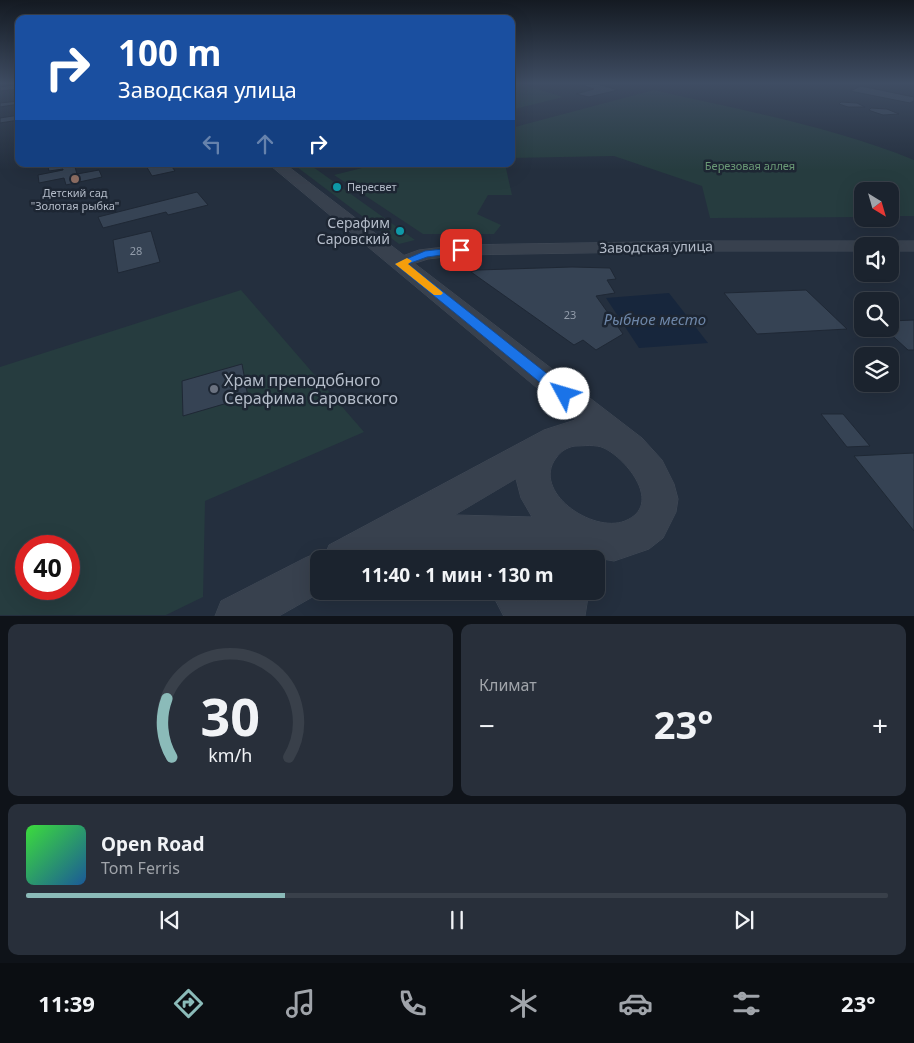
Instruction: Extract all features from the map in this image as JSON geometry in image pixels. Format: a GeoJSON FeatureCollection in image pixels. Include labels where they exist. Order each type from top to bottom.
{"type":"FeatureCollection","features":[{"type":"Feature","properties":{"kind":"street"},"geometry":{"type":"LineString","coordinates":[[280,167],[631,448],[644,460],[654,474],[659,490],[660,505],[654,519],[644,531],[630,539],[612,542],[591,549],[554,548],[515,535],[427,534],[386,540],[362,550]]}},
{"type":"Feature","properties":{"kind":"street","name":"Заводская улица"},"geometry":{"type":"LineString","coordinates":[[400,264],[425,254],[461,250],[712,246],[914,246]]}},
{"type":"Feature","properties":{"kind":"street"},"geometry":{"type":"LineString","coordinates":[[551,384],[565,406],[564,422],[553,441],[539,454],[534,468],[534,484],[554,548]]}},
{"type":"Feature","properties":{"kind":"street"},"geometry":{"type":"LineString","coordinates":[[360,550],[553,441],[574,433],[593,432],[613,438],[631,448]]}},
{"type":"Feature","properties":{"kind":"street"},"geometry":{"type":"LineString","coordinates":[[540,500],[552,518],[591,549]]}},
{"type":"Feature","properties":{"kind":"street"},"geometry":{"type":"LineString","coordinates":[[427,534],[456,543],[466,550]]}},
{"type":"Feature","properties":{"kind":"street"},"geometry":{"type":"LineString","coordinates":[[236,616],[310,577]]}},
{"type":"Feature","properties":{"kind":"street"},"geometry":{"type":"LineString","coordinates":[[514,600],[524,616]]}},
{"type":"Feature","properties":{"kind":"street"},"geometry":{"type":"LineString","coordinates":[[554,616],[555,600]]}},
{"type":"Feature","properties":{"kind":"street"},"geometry":{"type":"LineString","coordinates":[[567,616],[570,600]]}},
{"type":"Feature","properties":{"kind":"green space","name":"Березовая аллея"},"geometry":{"type":"Polygon","coordinates":[[[568,113],[755,113],[818,128],[883,148],[914,160],[914,216],[899,216],[899,182],[854,182],[854,217],[710,218],[702,186],[614,156],[515,158],[515,127],[568,113]]]}},
{"type":"Feature","properties":{"kind":"green space"},"geometry":{"type":"Polygon","coordinates":[[[297,167],[313,167],[415,240],[399,244],[297,167]]]}},
{"type":"Feature","properties":{"kind":"green space"},"geometry":{"type":"Polygon","coordinates":[[[366,167],[506,167],[512,195],[488,195],[477,214],[501,225],[494,234],[423,234],[334,175],[366,167]]]}},
{"type":"Feature","properties":{"kind":"green space"},"geometry":{"type":"Polygon","coordinates":[[[241,290],[364,432],[205,501],[203,597],[166,615],[0,615],[0,367],[241,290]]]}},
{"type":"Feature","properties":{"kind":"water","name":"Рыбное место"},"geometry":{"type":"Polygon","coordinates":[[[669,293],[708,343],[639,348],[606,298],[669,293]]]}},
{"type":"Feature","properties":{"kind":"building"},"geometry":{"type":"Polygon","coordinates":[[[877,113],[899,114],[883,115],[877,113]]]}},
{"type":"Feature","properties":{"kind":"building"},"geometry":{"type":"Polygon","coordinates":[[[15,116],[15,121],[0,123],[0,118],[15,116]]]}},
{"type":"Feature","properties":{"kind":"building"},"geometry":{"type":"Polygon","coordinates":[[[48,167],[75,167],[77,174],[99,170],[102,177],[66,185],[64,178],[39,183],[38,175],[63,169],[49,171],[48,167]]]}},
{"type":"Feature","properties":{"kind":"building"},"geometry":{"type":"Polygon","coordinates":[[[147,167],[172,167],[175,171],[152,176],[147,167]]]}},
{"type":"Feature","properties":{"kind":"building"},"geometry":{"type":"Polygon","coordinates":[[[197,192],[208,205],[168,215],[166,212],[103,228],[98,217],[197,192]]]}},
{"type":"Feature","properties":{"kind":"building"},"geometry":{"type":"Polygon","coordinates":[[[151,231],[160,262],[118,273],[113,240],[151,231]]]}},
{"type":"Feature","properties":{"kind":"building"},"geometry":{"type":"Polygon","coordinates":[[[572,267],[610,268],[616,279],[607,280],[615,293],[596,296],[623,334],[596,350],[583,340],[574,345],[471,272],[478,270],[572,267]]]}},
{"type":"Feature","properties":{"kind":"building"},"geometry":{"type":"Polygon","coordinates":[[[806,290],[847,329],[757,334],[724,293],[806,290]]]}},
{"type":"Feature","properties":{"kind":"building"},"geometry":{"type":"Polygon","coordinates":[[[914,320],[914,350],[908,350],[894,337],[899,337],[899,321],[914,320]]]}},
{"type":"Feature","properties":{"kind":"building","name":"Храм преподобного Серафима Саровского"},"geometry":{"type":"Polygon","coordinates":[[[242,364],[248,397],[183,416],[182,381],[242,364]]]}},
{"type":"Feature","properties":{"kind":"building"},"geometry":{"type":"Polygon","coordinates":[[[821,414],[843,414],[870,446],[847,447],[821,414]]]}},
{"type":"Feature","properties":{"kind":"building"},"geometry":{"type":"Polygon","coordinates":[[[914,453],[914,531],[854,456],[914,453]]]}},
{"type":"Feature","properties":{"kind":"slow traffic"},"geometry":{"type":"LineString","coordinates":[[407,261],[400,264],[437,293]]}},
{"type":"Feature","properties":{"kind":"place","name":"Детский сад \"Золотая рыбка\""},"geometry":{"type":"Point","coordinates":[75,179]}},
{"type":"Feature","properties":{"kind":"place","name":"Пересвет"},"geometry":{"type":"Point","coordinates":[337,187]}},
{"type":"Feature","properties":{"kind":"place","name":"Серафим Саровский"},"geometry":{"type":"Point","coordinates":[400,231]}},
{"type":"Feature","properties":{"kind":"place","name":"Храм преподобного Серафима Саровского"},"geometry":{"type":"Point","coordinates":[214,389]}},
{"type":"Feature","properties":{"kind":"route"},"geometry":{"type":"LineString","coordinates":[[461,250],[425,254],[400,264],[564,394]]}}]}
